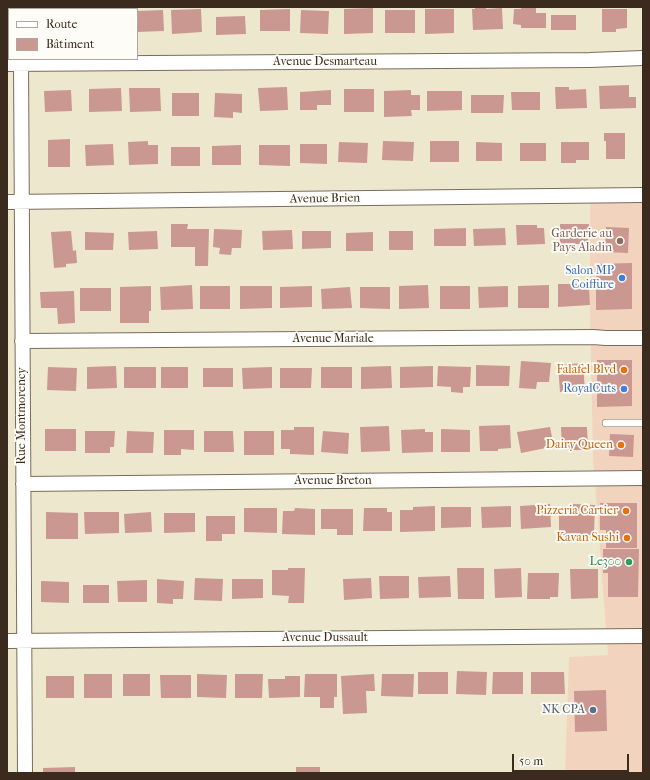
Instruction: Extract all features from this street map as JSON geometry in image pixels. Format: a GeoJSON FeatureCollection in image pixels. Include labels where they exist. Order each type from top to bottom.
{"type":"FeatureCollection","features":[{"type":"Feature","properties":{"kind":"street","name":"Avenue Desmarteau"},"geometry":{"type":"LineString","coordinates":[[16,63],[590,60],[643,58]]}},
{"type":"Feature","properties":{"kind":"street","name":"Rue Montmorency"},"geometry":{"type":"LineString","coordinates":[[16,63],[22,202],[25,773]]}},
{"type":"Feature","properties":{"kind":"street","name":"Avenue Brien"},"geometry":{"type":"LineString","coordinates":[[7,202],[643,195]]}},
{"type":"Feature","properties":{"kind":"street","name":"Avenue Mariale"},"geometry":{"type":"LineString","coordinates":[[22,341],[593,337],[643,338]]}},
{"type":"Feature","properties":{"kind":"street","name":"Avenue Breton"},"geometry":{"type":"LineString","coordinates":[[23,484],[643,478]]}},
{"type":"Feature","properties":{"kind":"street","name":"Avenue Dussault"},"geometry":{"type":"LineString","coordinates":[[7,641],[643,636]]}},
{"type":"Feature","properties":{"kind":"lane"},"geometry":{"type":"LineString","coordinates":[[606,423],[643,423]]}},
{"type":"Feature","properties":{"kind":"shaded area"},"geometry":{"type":"Polygon","coordinates":[[[643,199],[643,773],[565,773],[569,657],[608,655],[593,458],[590,314],[590,201],[643,199]]]}},
{"type":"Feature","properties":{"kind":"building"},"geometry":{"type":"Polygon","coordinates":[[[475,7],[486,7],[486,9],[502,8],[503,29],[473,30],[472,9],[475,9],[475,7]]]}},
{"type":"Feature","properties":{"kind":"building"},"geometry":{"type":"Polygon","coordinates":[[[521,7],[536,7],[536,13],[546,13],[546,28],[521,28],[521,25],[513,24],[514,9],[521,9],[521,7]]]}},
{"type":"Feature","properties":{"kind":"building"},"geometry":{"type":"Polygon","coordinates":[[[373,8],[373,33],[344,34],[344,9],[373,8]]]}},
{"type":"Feature","properties":{"kind":"building"},"geometry":{"type":"Polygon","coordinates":[[[201,9],[202,32],[172,34],[171,10],[201,9]]]}},
{"type":"Feature","properties":{"kind":"building"},"geometry":{"type":"Polygon","coordinates":[[[290,9],[290,31],[260,31],[260,10],[290,9]]]}},
{"type":"Feature","properties":{"kind":"building"},"geometry":{"type":"Polygon","coordinates":[[[425,9],[454,9],[454,33],[425,34],[425,9]]]}},
{"type":"Feature","properties":{"kind":"building"},"geometry":{"type":"Polygon","coordinates":[[[602,9],[627,9],[627,28],[616,29],[616,32],[602,32],[602,9]]]}},
{"type":"Feature","properties":{"kind":"building"},"geometry":{"type":"Polygon","coordinates":[[[163,10],[164,31],[138,32],[138,11],[163,10]]]}},
{"type":"Feature","properties":{"kind":"building"},"geometry":{"type":"Polygon","coordinates":[[[301,10],[329,11],[328,34],[300,33],[301,10]]]}},
{"type":"Feature","properties":{"kind":"building"},"geometry":{"type":"Polygon","coordinates":[[[385,10],[415,10],[415,33],[385,33],[385,10]]]}},
{"type":"Feature","properties":{"kind":"building"},"geometry":{"type":"Polygon","coordinates":[[[551,15],[576,15],[576,30],[551,30],[551,15]]]}},
{"type":"Feature","properties":{"kind":"building"},"geometry":{"type":"Polygon","coordinates":[[[245,16],[246,34],[216,35],[216,17],[245,16]]]}},
{"type":"Feature","properties":{"kind":"building"},"geometry":{"type":"Polygon","coordinates":[[[629,85],[629,97],[636,97],[636,108],[600,109],[599,86],[629,85]]]}},
{"type":"Feature","properties":{"kind":"building"},"geometry":{"type":"Polygon","coordinates":[[[287,87],[288,110],[260,111],[258,88],[287,87]]]}},
{"type":"Feature","properties":{"kind":"building"},"geometry":{"type":"Polygon","coordinates":[[[555,87],[569,87],[569,90],[586,89],[587,108],[556,109],[555,87]]]}},
{"type":"Feature","properties":{"kind":"building"},"geometry":{"type":"Polygon","coordinates":[[[121,88],[122,111],[89,112],[89,89],[121,88]]]}},
{"type":"Feature","properties":{"kind":"building"},"geometry":{"type":"Polygon","coordinates":[[[129,88],[160,88],[161,111],[130,112],[129,88]]]}},
{"type":"Feature","properties":{"kind":"building"},"geometry":{"type":"Polygon","coordinates":[[[344,89],[374,89],[374,112],[344,112],[344,89]]]}},
{"type":"Feature","properties":{"kind":"building"},"geometry":{"type":"Polygon","coordinates":[[[71,90],[72,111],[45,112],[44,91],[71,90]]]}},
{"type":"Feature","properties":{"kind":"building"},"geometry":{"type":"Polygon","coordinates":[[[331,90],[331,105],[317,105],[317,110],[300,110],[300,92],[331,90]]]}},
{"type":"Feature","properties":{"kind":"building"},"geometry":{"type":"Polygon","coordinates":[[[411,90],[411,95],[420,95],[420,110],[411,110],[412,116],[384,117],[384,91],[411,90]]]}},
{"type":"Feature","properties":{"kind":"building"},"geometry":{"type":"Polygon","coordinates":[[[427,91],[462,91],[462,110],[427,111],[427,91]]]}},
{"type":"Feature","properties":{"kind":"building"},"geometry":{"type":"Polygon","coordinates":[[[511,92],[540,92],[540,110],[512,110],[511,92]]]}},
{"type":"Feature","properties":{"kind":"building"},"geometry":{"type":"Polygon","coordinates":[[[172,93],[199,93],[199,116],[172,116],[172,93]]]}},
{"type":"Feature","properties":{"kind":"building"},"geometry":{"type":"Polygon","coordinates":[[[215,93],[242,94],[242,113],[233,112],[233,118],[214,117],[215,93]]]}},
{"type":"Feature","properties":{"kind":"building"},"geometry":{"type":"Polygon","coordinates":[[[471,95],[504,95],[503,113],[471,113],[471,95]]]}},
{"type":"Feature","properties":{"kind":"building"},"geometry":{"type":"Polygon","coordinates":[[[604,133],[625,133],[625,159],[606,159],[606,141],[604,141],[604,133]]]}},
{"type":"Feature","properties":{"kind":"building"},"geometry":{"type":"Polygon","coordinates":[[[70,139],[70,167],[48,167],[48,140],[70,139]]]}},
{"type":"Feature","properties":{"kind":"building"},"geometry":{"type":"Polygon","coordinates":[[[148,141],[148,145],[158,145],[158,164],[129,165],[128,142],[148,141]]]}},
{"type":"Feature","properties":{"kind":"building"},"geometry":{"type":"Polygon","coordinates":[[[383,141],[414,142],[413,161],[382,160],[383,141]]]}},
{"type":"Feature","properties":{"kind":"building"},"geometry":{"type":"Polygon","coordinates":[[[430,141],[459,141],[459,162],[430,162],[430,141]]]}},
{"type":"Feature","properties":{"kind":"building"},"geometry":{"type":"Polygon","coordinates":[[[339,142],[368,143],[367,163],[338,162],[339,142]]]}},
{"type":"Feature","properties":{"kind":"building"},"geometry":{"type":"Polygon","coordinates":[[[476,142],[502,143],[502,161],[476,161],[476,142]]]}},
{"type":"Feature","properties":{"kind":"building"},"geometry":{"type":"Polygon","coordinates":[[[561,142],[589,142],[589,160],[576,160],[576,163],[561,163],[561,142]]]}},
{"type":"Feature","properties":{"kind":"building"},"geometry":{"type":"Polygon","coordinates":[[[520,143],[546,143],[546,161],[520,161],[520,143]]]}},
{"type":"Feature","properties":{"kind":"building"},"geometry":{"type":"Polygon","coordinates":[[[113,144],[114,165],[86,166],[85,145],[113,144]]]}},
{"type":"Feature","properties":{"kind":"building"},"geometry":{"type":"Polygon","coordinates":[[[300,144],[327,144],[327,164],[300,163],[300,144]]]}},
{"type":"Feature","properties":{"kind":"building"},"geometry":{"type":"Polygon","coordinates":[[[241,145],[241,165],[212,165],[212,146],[241,145]]]}},
{"type":"Feature","properties":{"kind":"building"},"geometry":{"type":"Polygon","coordinates":[[[259,145],[290,145],[290,166],[259,165],[259,145]]]}},
{"type":"Feature","properties":{"kind":"building"},"geometry":{"type":"Polygon","coordinates":[[[171,147],[200,147],[200,166],[171,166],[171,147]]]}},
{"type":"Feature","properties":{"kind":"building"},"geometry":{"type":"Polygon","coordinates":[[[171,224],[188,224],[187,229],[209,229],[208,266],[195,266],[195,247],[171,247],[171,224]]]}},
{"type":"Feature","properties":{"kind":"building"},"geometry":{"type":"Polygon","coordinates":[[[560,224],[589,224],[588,244],[560,244],[560,224]]]}},
{"type":"Feature","properties":{"kind":"building"},"geometry":{"type":"Polygon","coordinates":[[[516,225],[537,225],[537,228],[544,228],[545,244],[517,245],[516,225]]]}},
{"type":"Feature","properties":{"kind":"building"},"geometry":{"type":"Polygon","coordinates":[[[606,227],[629,228],[628,253],[605,252],[606,227]]]}},
{"type":"Feature","properties":{"kind":"building"},"geometry":{"type":"Polygon","coordinates":[[[466,228],[466,246],[434,246],[434,229],[466,228]]]}},
{"type":"Feature","properties":{"kind":"building"},"geometry":{"type":"Polygon","coordinates":[[[505,228],[506,245],[474,246],[473,229],[505,228]]]}},
{"type":"Feature","properties":{"kind":"building"},"geometry":{"type":"Polygon","coordinates":[[[214,229],[242,230],[241,248],[232,248],[231,255],[219,254],[220,248],[213,247],[214,229]]]}},
{"type":"Feature","properties":{"kind":"building"},"geometry":{"type":"Polygon","coordinates":[[[292,230],[293,249],[263,250],[262,231],[292,230]]]}},
{"type":"Feature","properties":{"kind":"building"},"geometry":{"type":"Polygon","coordinates":[[[71,231],[73,251],[76,250],[77,263],[66,264],[66,267],[54,268],[51,232],[71,231]]]}},
{"type":"Feature","properties":{"kind":"building"},"geometry":{"type":"Polygon","coordinates":[[[157,231],[158,249],[129,250],[128,232],[157,231]]]}},
{"type":"Feature","properties":{"kind":"building"},"geometry":{"type":"Polygon","coordinates":[[[302,231],[331,231],[331,248],[302,249],[302,231]]]}},
{"type":"Feature","properties":{"kind":"building"},"geometry":{"type":"Polygon","coordinates":[[[389,231],[413,231],[413,250],[389,250],[389,231]]]}},
{"type":"Feature","properties":{"kind":"building"},"geometry":{"type":"Polygon","coordinates":[[[85,232],[114,233],[113,250],[85,250],[85,232]]]}},
{"type":"Feature","properties":{"kind":"building"},"geometry":{"type":"Polygon","coordinates":[[[373,232],[373,251],[346,251],[346,233],[373,232]]]}},
{"type":"Feature","properties":{"kind":"building"},"geometry":{"type":"Polygon","coordinates":[[[632,263],[632,309],[596,310],[596,264],[632,263]]]}},
{"type":"Feature","properties":{"kind":"building"},"geometry":{"type":"Polygon","coordinates":[[[558,284],[589,284],[590,305],[558,307],[558,284]]]}},
{"type":"Feature","properties":{"kind":"building"},"geometry":{"type":"Polygon","coordinates":[[[192,285],[193,309],[161,310],[160,287],[192,285]]]}},
{"type":"Feature","properties":{"kind":"building"},"geometry":{"type":"Polygon","coordinates":[[[428,285],[429,308],[399,309],[399,286],[428,285]]]}},
{"type":"Feature","properties":{"kind":"building"},"geometry":{"type":"Polygon","coordinates":[[[549,285],[549,308],[518,308],[518,286],[549,285]]]}},
{"type":"Feature","properties":{"kind":"building"},"geometry":{"type":"Polygon","coordinates":[[[151,286],[151,311],[149,311],[149,323],[120,323],[120,287],[151,286]]]}},
{"type":"Feature","properties":{"kind":"building"},"geometry":{"type":"Polygon","coordinates":[[[200,286],[230,286],[230,309],[200,309],[200,286]]]}},
{"type":"Feature","properties":{"kind":"building"},"geometry":{"type":"Polygon","coordinates":[[[240,286],[272,286],[272,308],[240,309],[240,286]]]}},
{"type":"Feature","properties":{"kind":"building"},"geometry":{"type":"Polygon","coordinates":[[[312,286],[312,307],[280,308],[280,287],[312,286]]]}},
{"type":"Feature","properties":{"kind":"building"},"geometry":{"type":"Polygon","coordinates":[[[440,286],[470,286],[470,309],[440,309],[440,286]]]}},
{"type":"Feature","properties":{"kind":"building"},"geometry":{"type":"Polygon","coordinates":[[[508,286],[508,307],[479,308],[478,287],[508,286]]]}},
{"type":"Feature","properties":{"kind":"building"},"geometry":{"type":"Polygon","coordinates":[[[350,287],[352,308],[322,309],[321,289],[350,287]]]}},
{"type":"Feature","properties":{"kind":"building"},"geometry":{"type":"Polygon","coordinates":[[[360,287],[390,287],[390,309],[360,308],[360,287]]]}},
{"type":"Feature","properties":{"kind":"building"},"geometry":{"type":"Polygon","coordinates":[[[80,288],[111,288],[111,311],[80,311],[80,288]]]}},
{"type":"Feature","properties":{"kind":"building"},"geometry":{"type":"Polygon","coordinates":[[[74,291],[75,323],[58,324],[57,308],[41,308],[40,292],[74,291]]]}},
{"type":"Feature","properties":{"kind":"building"},"geometry":{"type":"Polygon","coordinates":[[[597,360],[632,360],[632,406],[597,407],[597,360]]]}},
{"type":"Feature","properties":{"kind":"building"},"geometry":{"type":"Polygon","coordinates":[[[521,361],[551,363],[549,382],[537,382],[536,389],[519,388],[521,361]]]}},
{"type":"Feature","properties":{"kind":"building"},"geometry":{"type":"Polygon","coordinates":[[[583,363],[585,391],[560,392],[558,365],[583,363]]]}},
{"type":"Feature","properties":{"kind":"building"},"geometry":{"type":"Polygon","coordinates":[[[476,365],[510,366],[509,386],[476,386],[476,365]]]}},
{"type":"Feature","properties":{"kind":"building"},"geometry":{"type":"Polygon","coordinates":[[[116,366],[117,388],[87,389],[87,367],[116,366]]]}},
{"type":"Feature","properties":{"kind":"building"},"geometry":{"type":"Polygon","coordinates":[[[391,366],[392,388],[361,389],[361,367],[391,366]]]}},
{"type":"Feature","properties":{"kind":"building"},"geometry":{"type":"Polygon","coordinates":[[[433,366],[433,387],[400,388],[400,367],[433,366]]]}},
{"type":"Feature","properties":{"kind":"building"},"geometry":{"type":"Polygon","coordinates":[[[438,366],[471,367],[470,387],[463,387],[463,393],[451,392],[451,387],[437,386],[438,366]]]}},
{"type":"Feature","properties":{"kind":"building"},"geometry":{"type":"Polygon","coordinates":[[[48,367],[77,368],[76,391],[47,390],[48,367]]]}},
{"type":"Feature","properties":{"kind":"building"},"geometry":{"type":"Polygon","coordinates":[[[124,367],[156,367],[156,388],[124,388],[124,367]]]}},
{"type":"Feature","properties":{"kind":"building"},"geometry":{"type":"Polygon","coordinates":[[[161,367],[188,367],[188,388],[161,388],[161,367]]]}},
{"type":"Feature","properties":{"kind":"building"},"geometry":{"type":"Polygon","coordinates":[[[272,367],[272,388],[243,389],[242,368],[272,367]]]}},
{"type":"Feature","properties":{"kind":"building"},"geometry":{"type":"Polygon","coordinates":[[[321,367],[352,367],[352,388],[321,388],[321,367]]]}},
{"type":"Feature","properties":{"kind":"building"},"geometry":{"type":"Polygon","coordinates":[[[203,368],[233,368],[233,387],[203,387],[203,368]]]}},
{"type":"Feature","properties":{"kind":"building"},"geometry":{"type":"Polygon","coordinates":[[[280,368],[312,368],[311,388],[280,388],[280,368]]]}},
{"type":"Feature","properties":{"kind":"building"},"geometry":{"type":"Polygon","coordinates":[[[510,425],[511,448],[498,449],[498,451],[480,451],[479,426],[510,425]]]}},
{"type":"Feature","properties":{"kind":"building"},"geometry":{"type":"Polygon","coordinates":[[[389,426],[390,451],[361,452],[360,427],[389,426]]]}},
{"type":"Feature","properties":{"kind":"building"},"geometry":{"type":"Polygon","coordinates":[[[294,427],[314,427],[314,455],[290,454],[290,449],[281,449],[281,430],[294,430],[294,427]]]}},
{"type":"Feature","properties":{"kind":"building"},"geometry":{"type":"Polygon","coordinates":[[[550,427],[552,437],[549,437],[551,447],[521,453],[517,432],[550,427]]]}},
{"type":"Feature","properties":{"kind":"building"},"geometry":{"type":"Polygon","coordinates":[[[561,427],[587,427],[588,450],[562,450],[561,427]]]}},
{"type":"Feature","properties":{"kind":"building"},"geometry":{"type":"Polygon","coordinates":[[[45,429],[76,429],[76,451],[45,451],[45,429]]]}},
{"type":"Feature","properties":{"kind":"building"},"geometry":{"type":"Polygon","coordinates":[[[425,429],[425,432],[433,432],[433,452],[402,453],[401,430],[425,429]]]}},
{"type":"Feature","properties":{"kind":"building"},"geometry":{"type":"Polygon","coordinates":[[[441,429],[470,430],[470,452],[441,452],[441,429]]]}},
{"type":"Feature","properties":{"kind":"building"},"geometry":{"type":"Polygon","coordinates":[[[164,430],[194,430],[194,450],[181,449],[181,455],[164,455],[164,430]]]}},
{"type":"Feature","properties":{"kind":"building"},"geometry":{"type":"Polygon","coordinates":[[[85,431],[115,431],[114,447],[110,447],[110,453],[85,453],[85,431]]]}},
{"type":"Feature","properties":{"kind":"building"},"geometry":{"type":"Polygon","coordinates":[[[127,431],[154,432],[153,453],[126,453],[127,431]]]}},
{"type":"Feature","properties":{"kind":"building"},"geometry":{"type":"Polygon","coordinates":[[[204,431],[233,431],[234,452],[204,452],[204,431]]]}},
{"type":"Feature","properties":{"kind":"building"},"geometry":{"type":"Polygon","coordinates":[[[244,431],[274,431],[274,455],[244,455],[244,431]]]}},
{"type":"Feature","properties":{"kind":"building"},"geometry":{"type":"Polygon","coordinates":[[[323,431],[349,433],[348,454],[321,452],[323,431]]]}},
{"type":"Feature","properties":{"kind":"building","name":"Dairy Queen"},"geometry":{"type":"Polygon","coordinates":[[[610,434],[634,435],[633,457],[609,456],[610,434]]]}},
{"type":"Feature","properties":{"kind":"building"},"geometry":{"type":"Polygon","coordinates":[[[600,503],[637,503],[637,548],[606,548],[606,530],[600,530],[600,503]]]}},
{"type":"Feature","properties":{"kind":"building"},"geometry":{"type":"Polygon","coordinates":[[[550,504],[551,527],[521,529],[520,506],[550,504]]]}},
{"type":"Feature","properties":{"kind":"building"},"geometry":{"type":"Polygon","coordinates":[[[573,504],[595,505],[594,535],[559,535],[559,508],[573,508],[573,504]]]}},
{"type":"Feature","properties":{"kind":"building"},"geometry":{"type":"Polygon","coordinates":[[[435,506],[435,531],[400,532],[400,510],[413,510],[413,507],[435,506]]]}},
{"type":"Feature","properties":{"kind":"building"},"geometry":{"type":"Polygon","coordinates":[[[511,506],[511,527],[482,528],[481,507],[511,506]]]}},
{"type":"Feature","properties":{"kind":"building"},"geometry":{"type":"Polygon","coordinates":[[[441,507],[471,507],[471,527],[441,528],[441,507]]]}},
{"type":"Feature","properties":{"kind":"building"},"geometry":{"type":"Polygon","coordinates":[[[244,508],[277,508],[277,533],[244,532],[244,508]]]}},
{"type":"Feature","properties":{"kind":"building"},"geometry":{"type":"Polygon","coordinates":[[[295,508],[315,509],[315,535],[282,534],[283,511],[294,511],[295,508]]]}},
{"type":"Feature","properties":{"kind":"building"},"geometry":{"type":"Polygon","coordinates":[[[364,508],[387,508],[387,512],[392,512],[392,531],[363,531],[364,508]]]}},
{"type":"Feature","properties":{"kind":"building"},"geometry":{"type":"Polygon","coordinates":[[[321,509],[353,509],[353,535],[337,535],[337,529],[321,529],[321,509]]]}},
{"type":"Feature","properties":{"kind":"building"},"geometry":{"type":"Polygon","coordinates":[[[46,512],[78,513],[78,539],[46,539],[46,512]]]}},
{"type":"Feature","properties":{"kind":"building"},"geometry":{"type":"Polygon","coordinates":[[[84,512],[119,512],[119,533],[85,534],[84,512]]]}},
{"type":"Feature","properties":{"kind":"building"},"geometry":{"type":"Polygon","coordinates":[[[151,512],[152,532],[125,533],[124,514],[151,512]]]}},
{"type":"Feature","properties":{"kind":"building"},"geometry":{"type":"Polygon","coordinates":[[[164,513],[195,513],[195,532],[164,533],[164,513]]]}},
{"type":"Feature","properties":{"kind":"building"},"geometry":{"type":"Polygon","coordinates":[[[206,516],[235,516],[235,534],[222,534],[222,541],[206,541],[206,516]]]}},
{"type":"Feature","properties":{"kind":"building"},"geometry":{"type":"Polygon","coordinates":[[[603,549],[639,549],[638,597],[608,597],[608,573],[603,573],[603,549]]]}},
{"type":"Feature","properties":{"kind":"building"},"geometry":{"type":"Polygon","coordinates":[[[288,568],[305,568],[304,603],[288,603],[289,596],[272,595],[272,570],[288,570],[288,568]]]}},
{"type":"Feature","properties":{"kind":"building"},"geometry":{"type":"Polygon","coordinates":[[[457,568],[484,568],[484,599],[458,599],[457,568]]]}},
{"type":"Feature","properties":{"kind":"building"},"geometry":{"type":"Polygon","coordinates":[[[521,568],[522,597],[495,598],[494,569],[521,568]]]}},
{"type":"Feature","properties":{"kind":"building"},"geometry":{"type":"Polygon","coordinates":[[[570,569],[598,569],[598,598],[571,599],[570,569]]]}},
{"type":"Feature","properties":{"kind":"building"},"geometry":{"type":"Polygon","coordinates":[[[528,573],[559,573],[558,597],[550,597],[550,599],[527,599],[528,573]]]}},
{"type":"Feature","properties":{"kind":"building"},"geometry":{"type":"Polygon","coordinates":[[[379,576],[409,576],[409,598],[380,599],[379,576]]]}},
{"type":"Feature","properties":{"kind":"building"},"geometry":{"type":"Polygon","coordinates":[[[450,576],[451,597],[419,598],[418,577],[450,576]]]}},
{"type":"Feature","properties":{"kind":"building"},"geometry":{"type":"Polygon","coordinates":[[[195,578],[223,579],[222,601],[194,600],[195,578]]]}},
{"type":"Feature","properties":{"kind":"building"},"geometry":{"type":"Polygon","coordinates":[[[371,578],[372,598],[344,600],[343,579],[371,578]]]}},
{"type":"Feature","properties":{"kind":"building"},"geometry":{"type":"Polygon","coordinates":[[[157,579],[184,581],[183,599],[173,599],[173,604],[157,603],[157,579]]]}},
{"type":"Feature","properties":{"kind":"building"},"geometry":{"type":"Polygon","coordinates":[[[232,579],[263,579],[263,598],[232,599],[232,579]]]}},
{"type":"Feature","properties":{"kind":"building"},"geometry":{"type":"Polygon","coordinates":[[[147,580],[147,602],[118,602],[117,581],[147,580]]]}},
{"type":"Feature","properties":{"kind":"building"},"geometry":{"type":"Polygon","coordinates":[[[41,581],[69,582],[69,603],[41,602],[41,581]]]}},
{"type":"Feature","properties":{"kind":"building"},"geometry":{"type":"Polygon","coordinates":[[[83,585],[109,585],[109,603],[83,603],[83,585]]]}},
{"type":"Feature","properties":{"kind":"building"},"geometry":{"type":"Polygon","coordinates":[[[457,671],[487,672],[486,695],[456,694],[457,671]]]}},
{"type":"Feature","properties":{"kind":"building"},"geometry":{"type":"Polygon","coordinates":[[[418,672],[448,672],[448,694],[418,694],[418,672]]]}},
{"type":"Feature","properties":{"kind":"building"},"geometry":{"type":"Polygon","coordinates":[[[493,672],[523,672],[523,694],[492,694],[493,672]]]}},
{"type":"Feature","properties":{"kind":"building"},"geometry":{"type":"Polygon","coordinates":[[[531,672],[564,672],[565,694],[531,694],[531,672]]]}},
{"type":"Feature","properties":{"kind":"building"},"geometry":{"type":"Polygon","coordinates":[[[84,674],[112,674],[112,698],[84,698],[84,674]]]}},
{"type":"Feature","properties":{"kind":"building"},"geometry":{"type":"Polygon","coordinates":[[[123,674],[150,674],[150,696],[123,696],[123,674]]]}},
{"type":"Feature","properties":{"kind":"building"},"geometry":{"type":"Polygon","coordinates":[[[197,674],[227,675],[226,698],[197,697],[197,674]]]}},
{"type":"Feature","properties":{"kind":"building"},"geometry":{"type":"Polygon","coordinates":[[[235,674],[263,674],[262,698],[235,698],[235,674]]]}},
{"type":"Feature","properties":{"kind":"building"},"geometry":{"type":"Polygon","coordinates":[[[305,674],[337,674],[337,697],[334,697],[334,708],[320,708],[320,697],[304,697],[305,674]]]}},
{"type":"Feature","properties":{"kind":"building"},"geometry":{"type":"Polygon","coordinates":[[[374,674],[375,691],[366,691],[367,713],[343,714],[341,676],[374,674]]]}},
{"type":"Feature","properties":{"kind":"building"},"geometry":{"type":"Polygon","coordinates":[[[382,674],[414,674],[413,697],[381,696],[382,674]]]}},
{"type":"Feature","properties":{"kind":"building"},"geometry":{"type":"Polygon","coordinates":[[[160,675],[191,675],[191,698],[161,698],[160,675]]]}},
{"type":"Feature","properties":{"kind":"building"},"geometry":{"type":"Polygon","coordinates":[[[46,676],[74,676],[74,698],[46,698],[46,676]]]}},
{"type":"Feature","properties":{"kind":"building"},"geometry":{"type":"Polygon","coordinates":[[[285,676],[300,676],[300,697],[269,698],[268,679],[285,679],[285,676]]]}},
{"type":"Feature","properties":{"kind":"building"},"geometry":{"type":"Polygon","coordinates":[[[606,690],[607,731],[575,732],[574,691],[606,690]]]}},
{"type":"Feature","properties":{"kind":"building"},"geometry":{"type":"Polygon","coordinates":[[[75,767],[75,773],[43,773],[43,768],[75,767]]]}},
{"type":"Feature","properties":{"kind":"building"},"geometry":{"type":"Polygon","coordinates":[[[296,767],[320,767],[320,773],[296,773],[296,767]]]}},
{"type":"Feature","properties":{"kind":"place","name":"Garderie au Pays Aladin"},"geometry":{"type":"Point","coordinates":[620,241]}},
{"type":"Feature","properties":{"kind":"place","name":"Salon MP Coiffure"},"geometry":{"type":"Point","coordinates":[622,278]}},
{"type":"Feature","properties":{"kind":"place","name":"Falafel Blvd"},"geometry":{"type":"Point","coordinates":[624,370]}},
{"type":"Feature","properties":{"kind":"place","name":"RoyalCuts"},"geometry":{"type":"Point","coordinates":[624,389]}},
{"type":"Feature","properties":{"kind":"place","name":"Dairy Queen"},"geometry":{"type":"Point","coordinates":[621,445]}},
{"type":"Feature","properties":{"kind":"place","name":"Pizzeria Cartier"},"geometry":{"type":"Point","coordinates":[626,511]}},
{"type":"Feature","properties":{"kind":"place","name":"Kavan Sushi"},"geometry":{"type":"Point","coordinates":[627,538]}},
{"type":"Feature","properties":{"kind":"place","name":"Le300"},"geometry":{"type":"Point","coordinates":[629,562]}},
{"type":"Feature","properties":{"kind":"place","name":"NK CPA"},"geometry":{"type":"Point","coordinates":[593,710]}}]}
